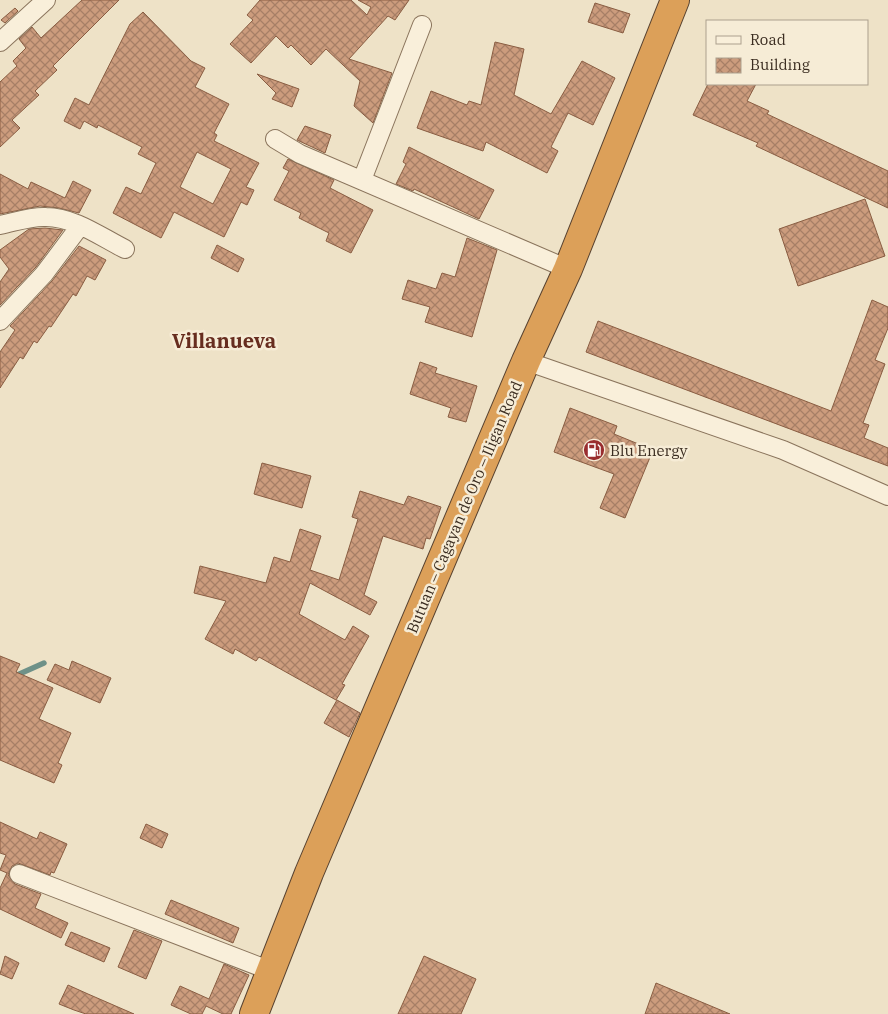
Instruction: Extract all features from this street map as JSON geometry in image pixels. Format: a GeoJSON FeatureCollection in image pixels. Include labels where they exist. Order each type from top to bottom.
{"type":"FeatureCollection","features":[{"type":"Feature","properties":{"kind":"highway","name":"Butuan – Cagayan de Oro – Iligan Road"},"geometry":{"type":"LineString","coordinates":[[254,1014],[309,873],[526,360],[568,268],[674,0]]}},
{"type":"Feature","properties":{"kind":"street"},"geometry":{"type":"LineString","coordinates":[[0,42],[46,0]]}},
{"type":"Feature","properties":{"kind":"street"},"geometry":{"type":"LineString","coordinates":[[362,180],[422,25]]}},
{"type":"Feature","properties":{"kind":"street"},"geometry":{"type":"LineString","coordinates":[[275,139],[300,154],[568,268]]}},
{"type":"Feature","properties":{"kind":"street"},"geometry":{"type":"LineString","coordinates":[[0,225],[48,217],[80,226],[125,249]]}},
{"type":"Feature","properties":{"kind":"street"},"geometry":{"type":"LineString","coordinates":[[0,321],[44,274],[80,226]]}},
{"type":"Feature","properties":{"kind":"street"},"geometry":{"type":"LineString","coordinates":[[526,360],[783,450],[888,496]]}},
{"type":"Feature","properties":{"kind":"street"},"geometry":{"type":"LineString","coordinates":[[18,874],[271,971]]}},
{"type":"Feature","properties":{"kind":"building"},"geometry":{"type":"Polygon","coordinates":[[[82,0],[119,0],[53,66],[57,70],[35,91],[39,95],[12,120],[20,128],[0,147],[0,82],[17,66],[13,61],[26,48],[19,39],[32,27],[41,38],[82,0]]]}},
{"type":"Feature","properties":{"kind":"building"},"geometry":{"type":"Polygon","coordinates":[[[260,0],[351,0],[367,15],[371,7],[358,0],[409,0],[395,20],[388,16],[349,59],[392,73],[373,123],[354,106],[360,81],[326,49],[311,65],[291,45],[288,48],[276,36],[251,63],[230,44],[253,20],[247,15],[260,0]]]}},
{"type":"Feature","properties":{"kind":"building"},"geometry":{"type":"Polygon","coordinates":[[[595,3],[630,14],[623,33],[588,22],[595,3]]]}},
{"type":"Feature","properties":{"kind":"building"},"geometry":{"type":"Polygon","coordinates":[[[15,8],[18,11],[5,23],[1,20],[15,8]]]}},
{"type":"Feature","properties":{"kind":"building"},"geometry":{"type":"Polygon","coordinates":[[[143,12],[191,61],[205,68],[195,87],[229,104],[214,133],[217,135],[214,141],[259,163],[246,187],[254,190],[247,205],[241,202],[224,237],[174,212],[161,238],[113,213],[126,187],[141,194],[156,163],[138,154],[142,147],[98,125],[97,128],[84,121],[80,129],[64,121],[75,98],[89,105],[130,24],[143,12]],[[197,152],[180,187],[213,204],[231,169],[197,152]]]}},
{"type":"Feature","properties":{"kind":"building"},"geometry":{"type":"Polygon","coordinates":[[[495,42],[524,49],[514,95],[551,114],[582,61],[615,78],[593,125],[568,113],[551,147],[558,151],[547,173],[486,142],[483,151],[417,128],[431,91],[467,105],[469,101],[481,105],[495,42]]]}},
{"type":"Feature","properties":{"kind":"building"},"geometry":{"type":"Polygon","coordinates":[[[257,74],[299,89],[292,107],[272,99],[276,93],[257,74]]]}},
{"type":"Feature","properties":{"kind":"building"},"geometry":{"type":"Polygon","coordinates":[[[708,85],[755,85],[747,101],[769,111],[767,114],[888,171],[888,208],[756,146],[758,143],[693,115],[708,85]]]}},
{"type":"Feature","properties":{"kind":"building"},"geometry":{"type":"Polygon","coordinates":[[[305,126],[331,135],[325,153],[297,140],[305,126]]]}},
{"type":"Feature","properties":{"kind":"building"},"geometry":{"type":"Polygon","coordinates":[[[409,147],[494,190],[479,219],[414,189],[413,191],[396,184],[406,164],[403,162],[409,147]]]}},
{"type":"Feature","properties":{"kind":"building"},"geometry":{"type":"Polygon","coordinates":[[[288,159],[334,180],[330,188],[373,210],[351,253],[326,241],[329,233],[299,218],[301,213],[274,200],[289,171],[283,168],[288,159]]]}},
{"type":"Feature","properties":{"kind":"building"},"geometry":{"type":"Polygon","coordinates":[[[0,174],[28,189],[31,182],[65,198],[73,181],[91,190],[79,213],[40,206],[0,214],[0,174]]]}},
{"type":"Feature","properties":{"kind":"building"},"geometry":{"type":"Polygon","coordinates":[[[865,199],[885,256],[798,286],[779,229],[865,199]]]}},
{"type":"Feature","properties":{"kind":"building"},"geometry":{"type":"Polygon","coordinates":[[[29,229],[63,230],[36,267],[0,305],[0,282],[9,269],[0,257],[0,250],[29,229]]]}},
{"type":"Feature","properties":{"kind":"building"},"geometry":{"type":"Polygon","coordinates":[[[467,238],[497,250],[472,337],[425,322],[430,307],[402,299],[408,280],[436,289],[442,273],[455,277],[467,238]]]}},
{"type":"Feature","properties":{"kind":"building"},"geometry":{"type":"Polygon","coordinates":[[[217,245],[244,259],[238,272],[211,258],[217,245]]]}},
{"type":"Feature","properties":{"kind":"building"},"geometry":{"type":"Polygon","coordinates":[[[79,246],[106,260],[95,280],[87,276],[76,296],[73,294],[51,327],[49,326],[37,343],[34,341],[23,359],[20,357],[0,388],[0,352],[15,330],[10,326],[52,281],[79,246]]]}},
{"type":"Feature","properties":{"kind":"building"},"geometry":{"type":"Polygon","coordinates":[[[872,300],[888,307],[888,328],[875,360],[885,364],[863,423],[869,425],[864,438],[888,448],[888,466],[586,352],[598,321],[831,411],[872,300]]]}},
{"type":"Feature","properties":{"kind":"building"},"geometry":{"type":"Polygon","coordinates":[[[420,362],[437,368],[435,373],[477,386],[466,422],[448,417],[451,408],[410,394],[420,362]]]}},
{"type":"Feature","properties":{"kind":"building"},"geometry":{"type":"Polygon","coordinates":[[[570,408],[617,426],[614,434],[653,450],[625,518],[600,508],[614,474],[554,452],[570,408]]]}},
{"type":"Feature","properties":{"kind":"building"},"geometry":{"type":"Polygon","coordinates":[[[262,463],[311,476],[302,508],[254,494],[262,463]]]}},
{"type":"Feature","properties":{"kind":"building"},"geometry":{"type":"Polygon","coordinates":[[[360,491],[404,505],[408,496],[441,507],[430,539],[426,538],[423,549],[383,536],[364,595],[377,602],[370,615],[310,583],[299,614],[345,640],[353,626],[369,636],[342,684],[345,685],[336,700],[259,657],[256,661],[235,649],[233,654],[205,639],[226,601],[194,593],[200,566],[266,583],[274,557],[290,562],[300,529],[321,536],[310,570],[339,580],[358,519],[352,517],[360,491]]]}},
{"type":"Feature","properties":{"kind":"building"},"geometry":{"type":"Polygon","coordinates":[[[0,656],[20,664],[16,672],[53,688],[39,719],[71,733],[58,763],[62,765],[54,783],[0,760],[0,656]]]}},
{"type":"Feature","properties":{"kind":"building"},"geometry":{"type":"Polygon","coordinates":[[[72,661],[111,678],[100,703],[47,680],[55,664],[69,670],[72,661]]]}},
{"type":"Feature","properties":{"kind":"building"},"geometry":{"type":"Polygon","coordinates":[[[337,700],[360,713],[349,737],[324,723],[337,700]]]}},
{"type":"Feature","properties":{"kind":"building"},"geometry":{"type":"Polygon","coordinates":[[[0,822],[37,839],[40,832],[67,844],[54,873],[51,872],[50,875],[18,863],[12,866],[8,875],[15,884],[41,894],[35,908],[68,923],[61,938],[0,909],[0,888],[7,873],[0,870],[6,855],[0,853],[0,822]]]}},
{"type":"Feature","properties":{"kind":"building"},"geometry":{"type":"Polygon","coordinates":[[[146,824],[168,834],[162,848],[140,838],[146,824]]]}},
{"type":"Feature","properties":{"kind":"building"},"geometry":{"type":"Polygon","coordinates":[[[171,900],[239,928],[233,943],[165,914],[171,900]]]}},
{"type":"Feature","properties":{"kind":"building"},"geometry":{"type":"Polygon","coordinates":[[[134,930],[162,941],[146,979],[118,967],[134,930]]]}},
{"type":"Feature","properties":{"kind":"building"},"geometry":{"type":"Polygon","coordinates":[[[71,932],[110,948],[104,962],[65,945],[71,932]]]}},
{"type":"Feature","properties":{"kind":"building"},"geometry":{"type":"Polygon","coordinates":[[[5,956],[19,963],[12,979],[0,974],[5,956]]]}},
{"type":"Feature","properties":{"kind":"building"},"geometry":{"type":"Polygon","coordinates":[[[424,956],[476,979],[461,1014],[398,1014],[424,956]]]}},
{"type":"Feature","properties":{"kind":"building"},"geometry":{"type":"Polygon","coordinates":[[[224,964],[249,975],[231,1014],[223,1014],[206,1006],[202,1014],[191,1014],[171,1005],[180,986],[209,999],[224,964]]]}},
{"type":"Feature","properties":{"kind":"building"},"geometry":{"type":"Polygon","coordinates":[[[656,983],[730,1014],[645,1014],[656,983]]]}},
{"type":"Feature","properties":{"kind":"building"},"geometry":{"type":"Polygon","coordinates":[[[68,985],[134,1014],[86,1014],[59,1004],[68,985]]]}},
{"type":"Feature","properties":{"kind":"waterway"},"geometry":{"type":"LineString","coordinates":[[0,680],[6,680],[44,663]]}},
{"type":"Feature","properties":{"kind":"place","name":"Blu Energy"},"geometry":{"type":"Point","coordinates":[594,450]}},
{"type":"Feature","properties":{"kind":"district","name":"Villanueva"},"geometry":{"type":"Point","coordinates":[224,340]}}]}
